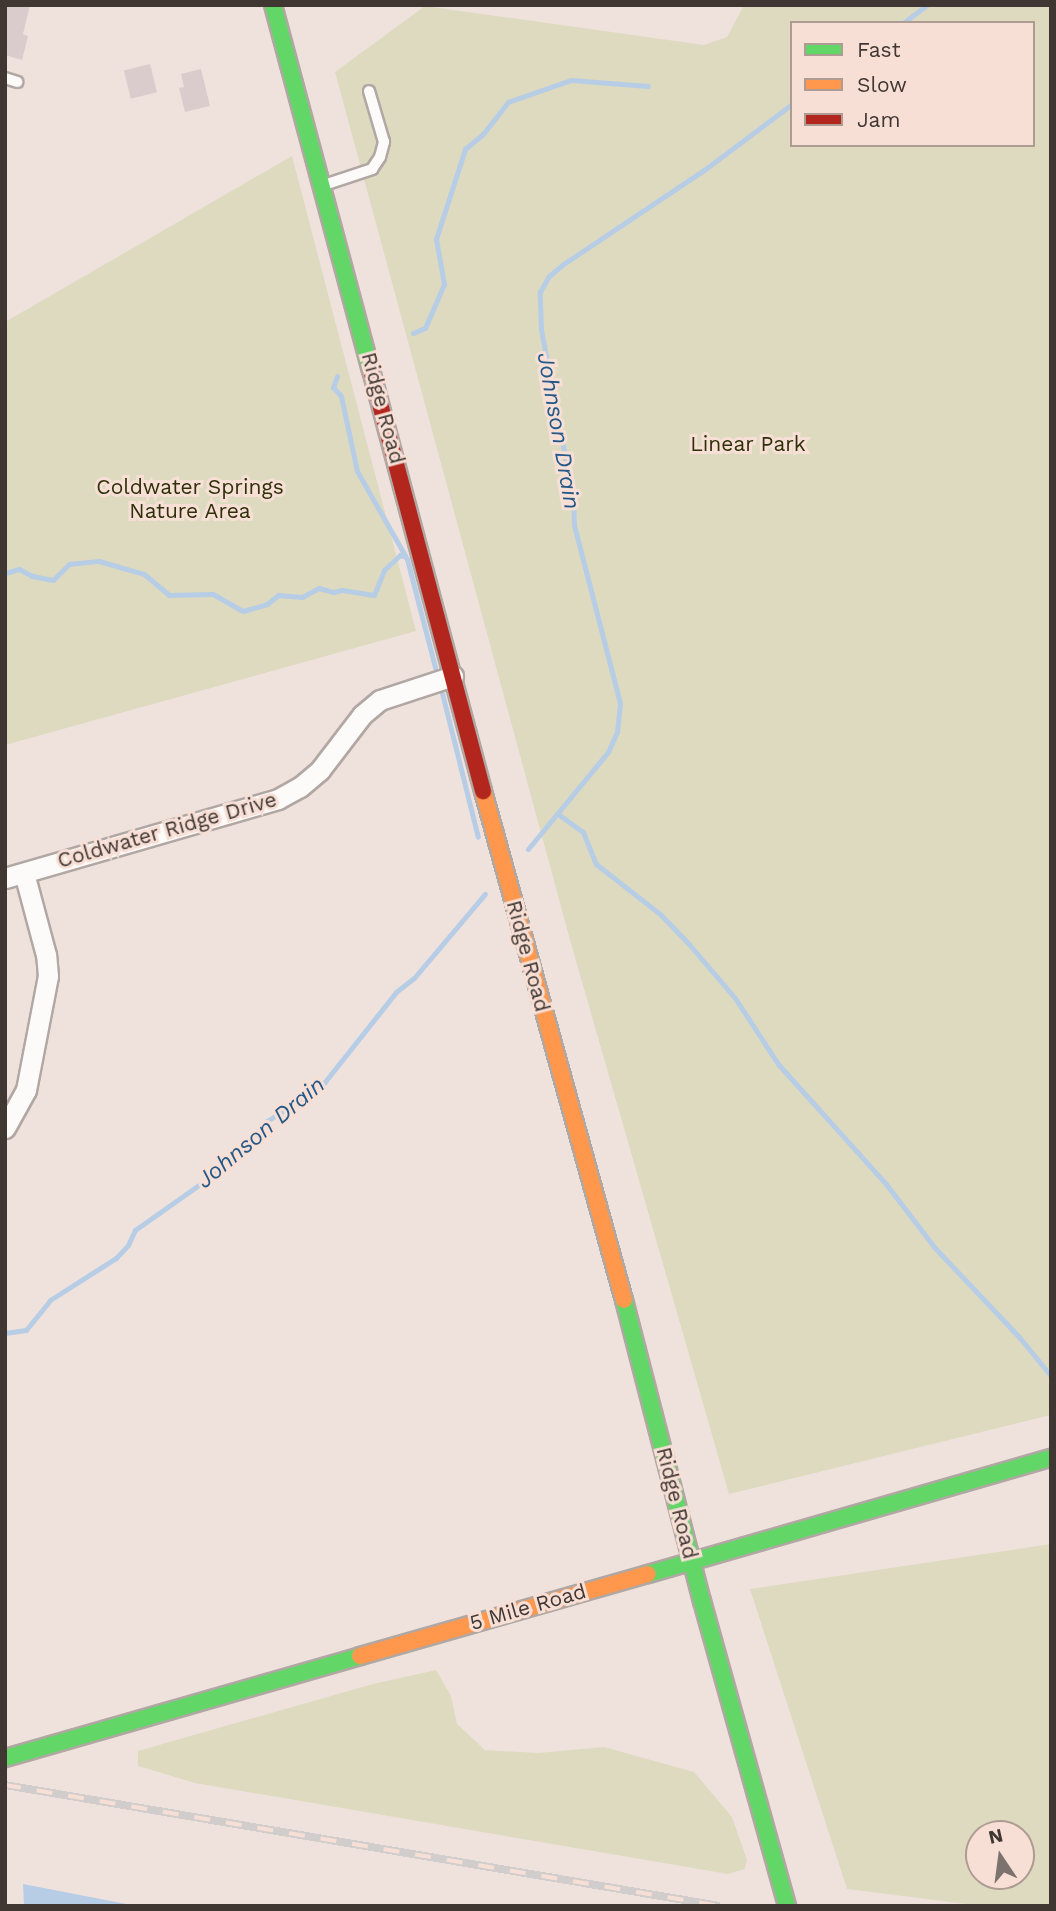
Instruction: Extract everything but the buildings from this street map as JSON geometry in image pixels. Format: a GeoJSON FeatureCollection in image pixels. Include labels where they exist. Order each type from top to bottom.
{"type":"FeatureCollection","features":[{"type":"Feature","properties":{"kind":"street","name":"Ridge Road"},"geometry":{"type":"LineString","coordinates":[[273,5],[787,1906]]}},
{"type":"Feature","properties":{"kind":"street","name":"Coldwater Ridge Drive"},"geometry":{"type":"LineString","coordinates":[[14,876],[290,793],[320,771],[362,715],[380,700],[453,676]]}},
{"type":"Feature","properties":{"kind":"street"},"geometry":{"type":"LineString","coordinates":[[5,1128],[26,1090],[48,976],[46,955],[14,876]]}},
{"type":"Feature","properties":{"kind":"street","name":"5 Mile Road"},"geometry":{"type":"LineString","coordinates":[[5,1758],[1051,1458]]}},
{"type":"Feature","properties":{"kind":"lane"},"geometry":{"type":"LineString","coordinates":[[5,78],[17,82]]}},
{"type":"Feature","properties":{"kind":"lane"},"geometry":{"type":"LineString","coordinates":[[324,186],[372,169],[380,157],[384,142],[369,91]]}},
{"type":"Feature","properties":{"kind":"green space","name":"Linear Park"},"geometry":{"type":"Polygon","coordinates":[[[744,5],[1051,5],[1051,1415],[729,1494],[570,940],[335,72],[425,6],[704,45],[727,37],[744,5]]]}},
{"type":"Feature","properties":{"kind":"green space","name":"Coldwater Springs Nature Area"},"geometry":{"type":"Polygon","coordinates":[[[292,156],[416,631],[5,745],[5,322],[292,156]]]}},
{"type":"Feature","properties":{"kind":"green space"},"geometry":{"type":"Polygon","coordinates":[[[1051,1544],[1051,1906],[982,1906],[847,1889],[750,1589],[1051,1544]]]}},
{"type":"Feature","properties":{"kind":"green space"},"geometry":{"type":"Polygon","coordinates":[[[436,1670],[451,1696],[457,1724],[485,1750],[538,1753],[604,1747],[694,1772],[732,1817],[747,1860],[745,1869],[728,1874],[195,1783],[138,1766],[138,1751],[373,1684],[436,1670]]]}},
{"type":"Feature","properties":{"kind":"water"},"geometry":{"type":"Polygon","coordinates":[[[23,1884],[137,1906],[24,1906],[23,1884]]]}},
{"type":"Feature","properties":{"kind":"waterway","name":"Johnson Drain"},"geometry":{"type":"LineString","coordinates":[[906,21],[927,5]]}},
{"type":"Feature","properties":{"kind":"waterway"},"geometry":{"type":"LineString","coordinates":[[413,333],[425,328],[444,284],[436,239],[465,149],[483,134],[508,102],[571,80],[648,86]]}},
{"type":"Feature","properties":{"kind":"waterway","name":"Johnson Drain"},"geometry":{"type":"LineString","coordinates":[[528,849],[608,752],[617,732],[620,703],[574,525],[573,499],[541,330],[540,292],[549,276],[562,265],[704,170],[790,106]]}},
{"type":"Feature","properties":{"kind":"waterway"},"geometry":{"type":"LineString","coordinates":[[337,376],[333,387],[341,396],[357,471],[407,559],[435,667]]}},
{"type":"Feature","properties":{"kind":"waterway"},"geometry":{"type":"LineString","coordinates":[[5,573],[19,569],[32,576],[53,580],[69,564],[99,561],[144,574],[169,595],[213,594],[243,611],[267,604],[278,595],[302,597],[319,588],[333,592],[342,590],[374,595],[384,570],[400,555],[404,556]]}},
{"type":"Feature","properties":{"kind":"waterway"},"geometry":{"type":"LineString","coordinates":[[442,693],[478,837]]}},
{"type":"Feature","properties":{"kind":"waterway"},"geometry":{"type":"LineString","coordinates":[[558,814],[583,832],[596,864],[660,914],[688,943],[735,998],[778,1064],[886,1184],[935,1248],[1020,1338],[1051,1376]]}},
{"type":"Feature","properties":{"kind":"waterway","name":"Johnson Drain"},"geometry":{"type":"LineString","coordinates":[[5,1333],[26,1330],[50,1300],[116,1258],[128,1245],[135,1230],[220,1170],[267,1121],[320,1088],[396,992],[414,978],[485,894]]}},
{"type":"Feature","properties":{"kind":"railway"},"geometry":{"type":"LineString","coordinates":[[5,1785],[720,1906]]}},
{"type":"Feature","properties":{"kind":"traffic: fast"},"geometry":{"type":"LineString","coordinates":[[273,5],[371,370]]}},
{"type":"Feature","properties":{"kind":"traffic: fast"},"geometry":{"type":"LineString","coordinates":[[624,1300],[702,1601],[787,1906]]}},
{"type":"Feature","properties":{"kind":"traffic: fast"},"geometry":{"type":"LineString","coordinates":[[648,1574],[1051,1458]]}},
{"type":"Feature","properties":{"kind":"traffic: fast"},"geometry":{"type":"LineString","coordinates":[[5,1758],[360,1656]]}},
{"type":"Feature","properties":{"kind":"traffic: slow"},"geometry":{"type":"LineString","coordinates":[[483,791],[624,1300]]}},
{"type":"Feature","properties":{"kind":"traffic: slow"},"geometry":{"type":"LineString","coordinates":[[360,1656],[648,1574]]}},
{"type":"Feature","properties":{"kind":"traffic: jam"},"geometry":{"type":"LineString","coordinates":[[371,370],[483,791]]}}]}
